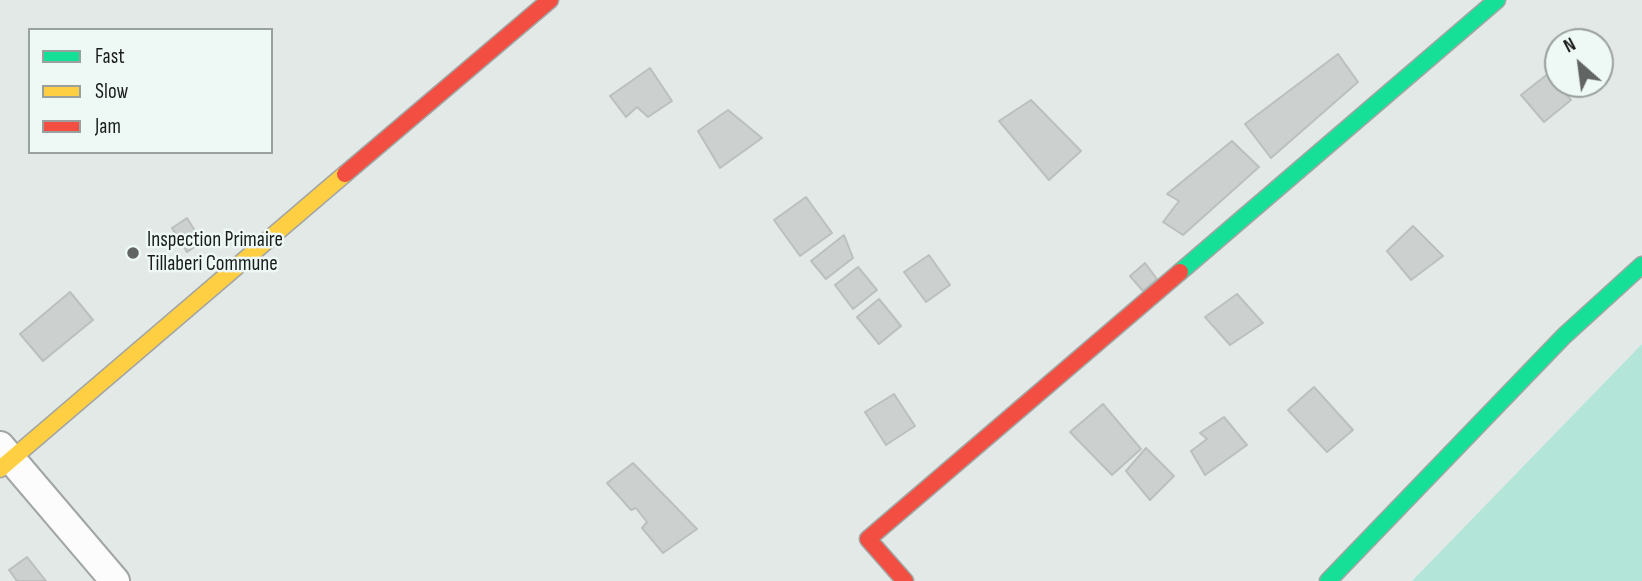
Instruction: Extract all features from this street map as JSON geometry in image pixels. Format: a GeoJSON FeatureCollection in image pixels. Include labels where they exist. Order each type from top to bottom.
{"type":"FeatureCollection","features":[{"type":"Feature","properties":{"kind":"street"},"geometry":{"type":"LineString","coordinates":[[116,581],[4,458],[550,0]]}},
{"type":"Feature","properties":{"kind":"street"},"geometry":{"type":"LineString","coordinates":[[905,581],[868,539],[1497,0]]}},
{"type":"Feature","properties":{"kind":"street"},"geometry":{"type":"LineString","coordinates":[[1328,581],[1564,336],[1642,265]]}},
{"type":"Feature","properties":{"kind":"green space"},"geometry":{"type":"Polygon","coordinates":[[[1642,344],[1642,581],[1412,581],[1642,344]]]}},
{"type":"Feature","properties":{"kind":"building"},"geometry":{"type":"Polygon","coordinates":[[[1338,54],[1358,82],[1271,158],[1245,124],[1338,54]]]}},
{"type":"Feature","properties":{"kind":"building"},"geometry":{"type":"Polygon","coordinates":[[[650,68],[672,101],[648,117],[637,107],[626,117],[610,96],[650,68]]]}},
{"type":"Feature","properties":{"kind":"building"},"geometry":{"type":"Polygon","coordinates":[[[1544,77],[1544,98],[1571,100],[1544,122],[1521,95],[1544,77]]]}},
{"type":"Feature","properties":{"kind":"building"},"geometry":{"type":"Polygon","coordinates":[[[1031,100],[1081,151],[1049,180],[999,121],[1031,100]]]}},
{"type":"Feature","properties":{"kind":"building"},"geometry":{"type":"Polygon","coordinates":[[[728,110],[762,138],[720,168],[698,131],[728,110]]]}},
{"type":"Feature","properties":{"kind":"building"},"geometry":{"type":"Polygon","coordinates":[[[1232,141],[1259,167],[1183,235],[1163,222],[1179,201],[1167,194],[1232,141]]]}},
{"type":"Feature","properties":{"kind":"building"},"geometry":{"type":"Polygon","coordinates":[[[806,197],[832,233],[800,256],[774,220],[806,197]]]}},
{"type":"Feature","properties":{"kind":"building"},"geometry":{"type":"Polygon","coordinates":[[[187,218],[202,242],[187,252],[172,228],[187,218]]]}},
{"type":"Feature","properties":{"kind":"building"},"geometry":{"type":"Polygon","coordinates":[[[1413,226],[1443,256],[1411,280],[1387,251],[1413,226]]]}},
{"type":"Feature","properties":{"kind":"building"},"geometry":{"type":"Polygon","coordinates":[[[844,235],[853,258],[826,279],[811,261],[844,235]]]}},
{"type":"Feature","properties":{"kind":"building"},"geometry":{"type":"Polygon","coordinates":[[[929,255],[950,285],[926,302],[904,272],[929,255]]]}},
{"type":"Feature","properties":{"kind":"building"},"geometry":{"type":"Polygon","coordinates":[[[1145,263],[1157,279],[1143,291],[1130,276],[1145,263]]]}},
{"type":"Feature","properties":{"kind":"building"},"geometry":{"type":"Polygon","coordinates":[[[858,267],[877,290],[853,309],[835,285],[858,267]]]}},
{"type":"Feature","properties":{"kind":"building"},"geometry":{"type":"Polygon","coordinates":[[[70,292],[93,320],[43,361],[20,334],[70,292]]]}},
{"type":"Feature","properties":{"kind":"building"},"geometry":{"type":"Polygon","coordinates":[[[1237,294],[1263,323],[1230,345],[1205,317],[1237,294]]]}},
{"type":"Feature","properties":{"kind":"building"},"geometry":{"type":"Polygon","coordinates":[[[879,299],[901,326],[879,344],[857,317],[879,299]]]}},
{"type":"Feature","properties":{"kind":"building"},"geometry":{"type":"Polygon","coordinates":[[[1314,387],[1353,430],[1327,452],[1288,410],[1314,387]]]}},
{"type":"Feature","properties":{"kind":"building"},"geometry":{"type":"Polygon","coordinates":[[[894,394],[915,426],[886,445],[865,412],[894,394]]]}},
{"type":"Feature","properties":{"kind":"building"},"geometry":{"type":"Polygon","coordinates":[[[1103,404],[1141,449],[1112,475],[1070,432],[1103,404]]]}},
{"type":"Feature","properties":{"kind":"building"},"geometry":{"type":"Polygon","coordinates":[[[1224,417],[1247,445],[1205,475],[1191,451],[1207,439],[1200,433],[1224,417]]]}},
{"type":"Feature","properties":{"kind":"building"},"geometry":{"type":"Polygon","coordinates":[[[1146,448],[1174,476],[1150,500],[1126,471],[1146,448]]]}},
{"type":"Feature","properties":{"kind":"building"},"geometry":{"type":"Polygon","coordinates":[[[633,463],[697,529],[663,553],[642,528],[647,522],[636,508],[631,510],[607,483],[633,463]]]}},
{"type":"Feature","properties":{"kind":"building"},"geometry":{"type":"Polygon","coordinates":[[[27,557],[46,581],[17,581],[9,570],[27,557]]]}},
{"type":"Feature","properties":{"kind":"traffic: fast"},"geometry":{"type":"LineString","coordinates":[[1180,272],[1497,0]]}},
{"type":"Feature","properties":{"kind":"traffic: fast"},"geometry":{"type":"LineString","coordinates":[[1328,581],[1564,336],[1642,265]]}},
{"type":"Feature","properties":{"kind":"traffic: slow"},"geometry":{"type":"LineString","coordinates":[[0,469],[345,174]]}},
{"type":"Feature","properties":{"kind":"traffic: jam"},"geometry":{"type":"LineString","coordinates":[[345,174],[550,0]]}},
{"type":"Feature","properties":{"kind":"traffic: jam"},"geometry":{"type":"LineString","coordinates":[[905,581],[868,539],[1180,272]]}},
{"type":"Feature","properties":{"kind":"place","name":"Inspection Primaire Tillaberi Commune"},"geometry":{"type":"Point","coordinates":[133,253]}}]}
